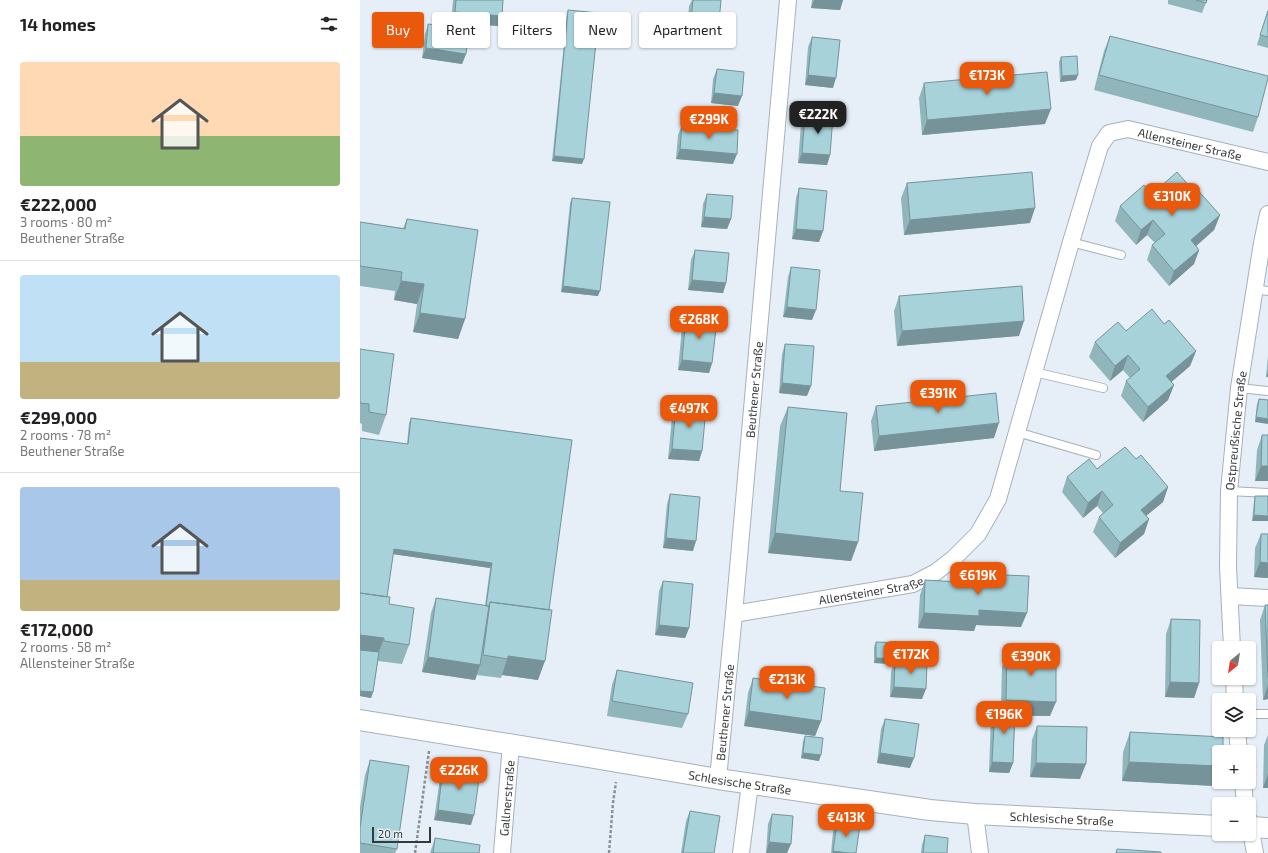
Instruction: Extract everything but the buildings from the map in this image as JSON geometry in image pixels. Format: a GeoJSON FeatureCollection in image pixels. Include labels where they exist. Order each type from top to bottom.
{"type":"FeatureCollection","features":[{"type":"Feature","properties":{"kind":"street","name":"Beuthener Straße"},"geometry":{"type":"LineString","coordinates":[[718,779],[788,0]]}},
{"type":"Feature","properties":{"kind":"street","name":"Allensteiner Straße"},"geometry":{"type":"LineString","coordinates":[[734,614],[913,584],[936,572],[954,558],[978,534],[998,499],[1071,242],[1100,146],[1110,133],[1128,129],[1268,162]]}},
{"type":"Feature","properties":{"kind":"street","name":"Ostpreußische Straße"},"geometry":{"type":"LineString","coordinates":[[1232,641],[1228,567],[1229,491],[1239,388],[1261,290],[1262,243],[1268,214]]}},
{"type":"Feature","properties":{"kind":"street"},"geometry":{"type":"LineString","coordinates":[[1230,596],[1268,598]]}},
{"type":"Feature","properties":{"kind":"street","name":"Schlesische Straße"},"geometry":{"type":"LineString","coordinates":[[360,720],[718,779],[930,810],[975,814],[1212,826]]}},
{"type":"Feature","properties":{"kind":"street","name":"Gallnerstraße"},"geometry":{"type":"LineString","coordinates":[[502,853],[511,744]]}},
{"type":"Feature","properties":{"kind":"street"},"geometry":{"type":"LineString","coordinates":[[741,853],[750,784]]}},
{"type":"Feature","properties":{"kind":"street"},"geometry":{"type":"LineString","coordinates":[[975,814],[980,853]]}},
{"type":"Feature","properties":{"kind":"street"},"geometry":{"type":"LineString","coordinates":[[1255,841],[1255,853]]}},
{"type":"Feature","properties":{"kind":"lane"},"geometry":{"type":"LineString","coordinates":[[1071,242],[1121,255]]}},
{"type":"Feature","properties":{"kind":"lane"},"geometry":{"type":"LineString","coordinates":[[1034,372],[1103,388]]}},
{"type":"Feature","properties":{"kind":"lane"},"geometry":{"type":"LineString","coordinates":[[1239,388],[1268,391]]}},
{"type":"Feature","properties":{"kind":"lane"},"geometry":{"type":"LineString","coordinates":[[1017,432],[1096,455]]}},
{"type":"Feature","properties":{"kind":"lane"},"geometry":{"type":"LineString","coordinates":[[1229,491],[1268,494]]}},
{"type":"Feature","properties":{"kind":"lane"},"geometry":{"type":"LineString","coordinates":[[1256,714],[1268,714]]}},
{"type":"Feature","properties":{"kind":"path"},"geometry":{"type":"LineString","coordinates":[[415,853],[430,746]]}},
{"type":"Feature","properties":{"kind":"path"},"geometry":{"type":"LineString","coordinates":[[609,853],[613,803],[617,778]]}}]}
